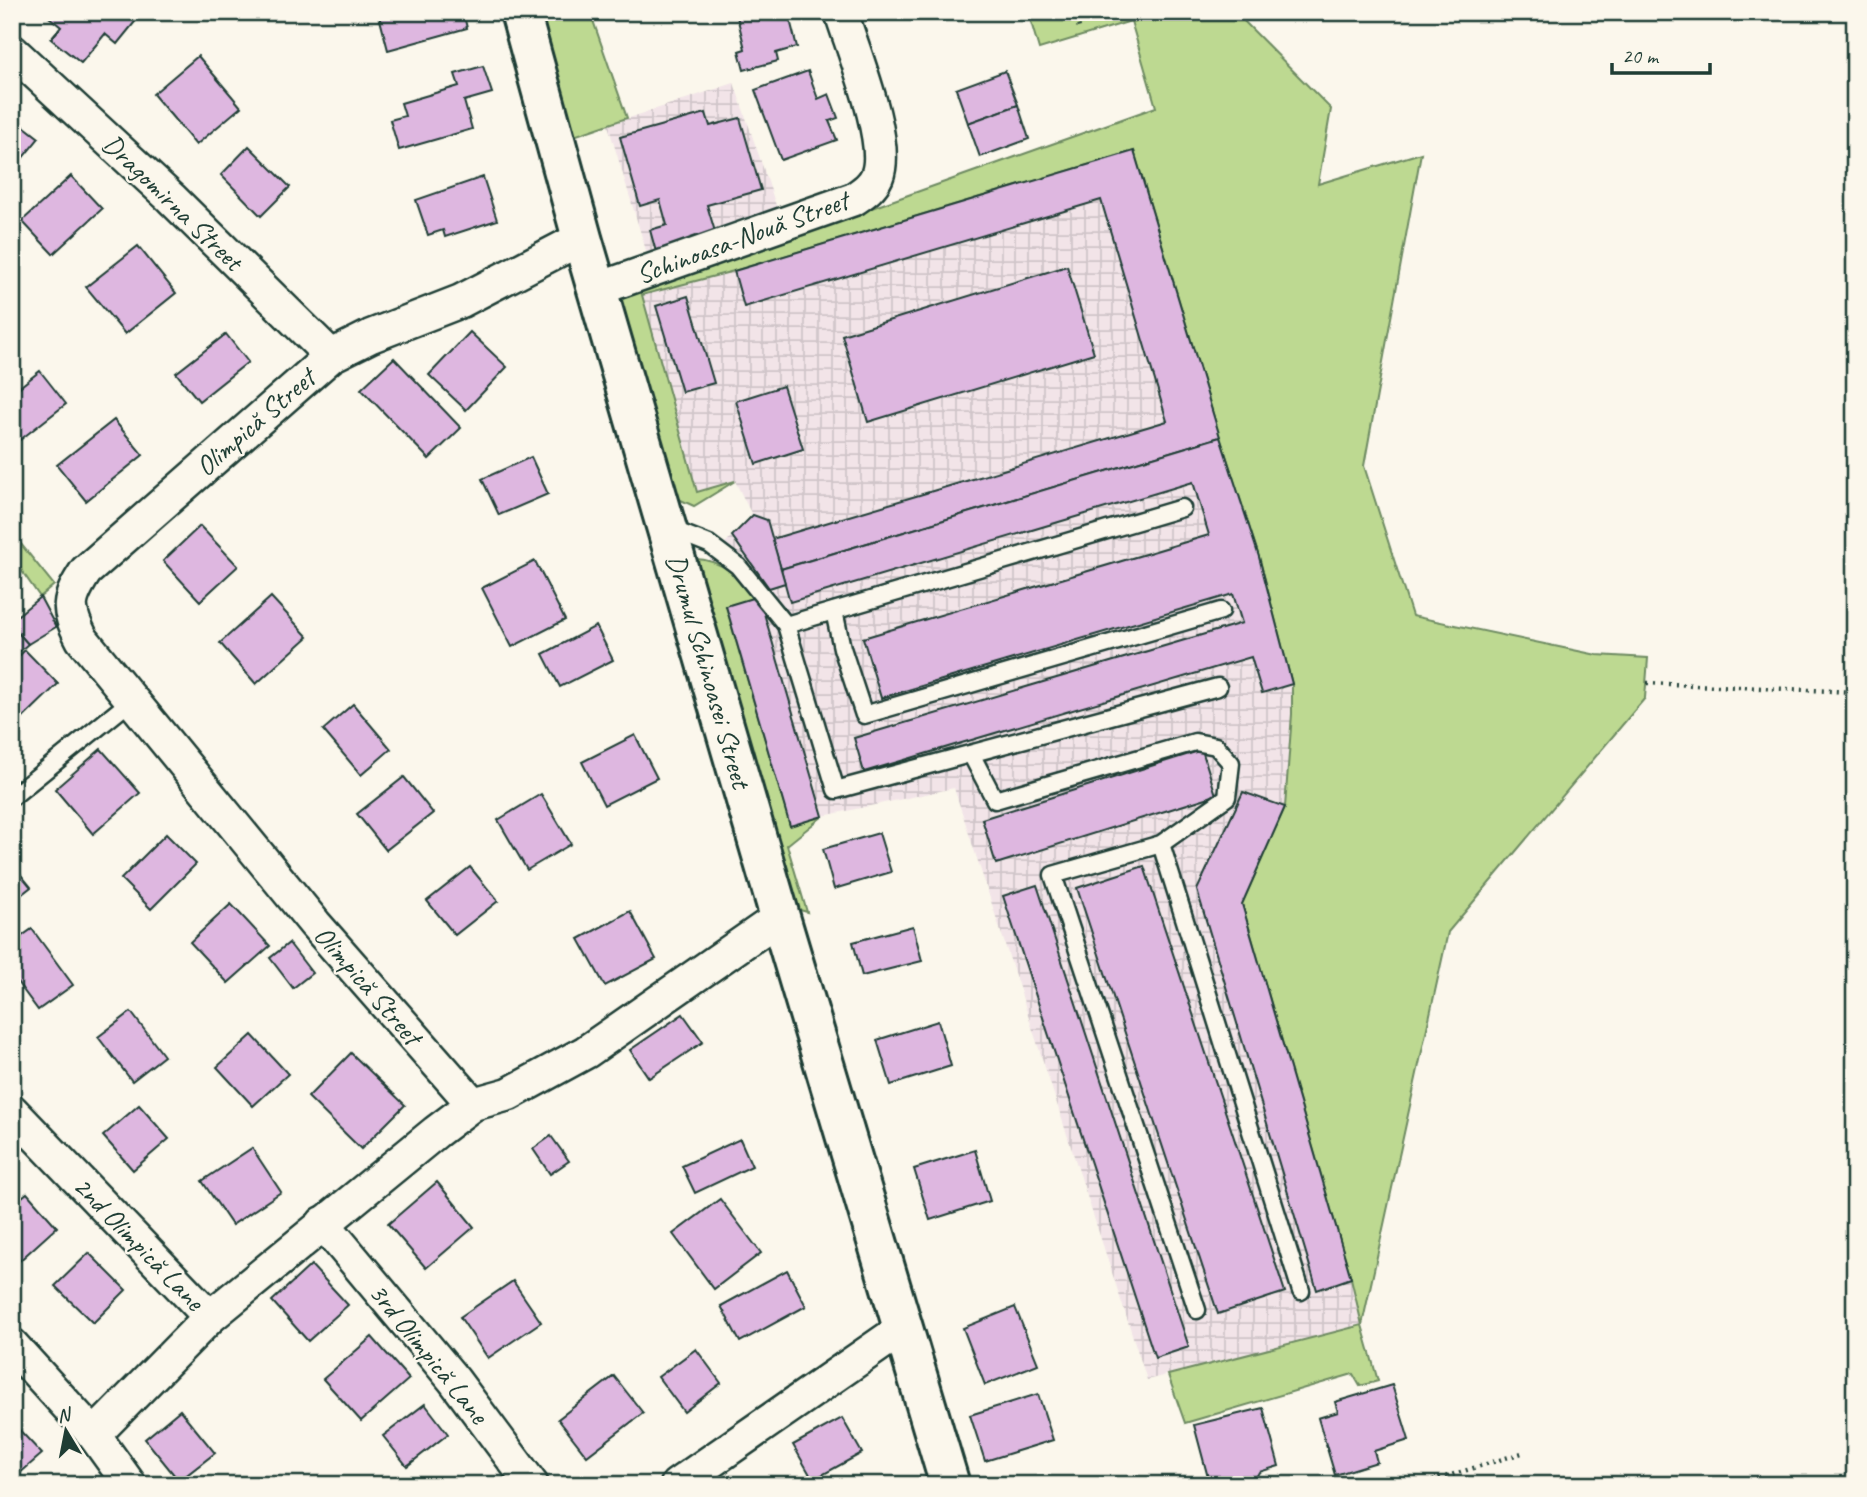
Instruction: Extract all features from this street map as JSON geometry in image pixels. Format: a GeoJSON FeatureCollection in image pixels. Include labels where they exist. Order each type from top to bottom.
{"type":"FeatureCollection","features":[{"type":"Feature","properties":{"kind":"street","name":"Drumul Schinoasei Street"},"geometry":{"type":"LineString","coordinates":[[520,12],[582,238],[780,917],[950,1485]]}},
{"type":"Feature","properties":{"kind":"street","name":"Schinoasa-Nouă Street"},"geometry":{"type":"LineString","coordinates":[[598,289],[854,199],[870,188],[878,173],[880,151],[872,109],[841,12]]}},
{"type":"Feature","properties":{"kind":"street","name":"Dragomirna Street"},"geometry":{"type":"LineString","coordinates":[[12,51],[171,198],[331,356]]}},
{"type":"Feature","properties":{"kind":"street","name":"Olimpică Street"},"geometry":{"type":"LineString","coordinates":[[473,1104],[315,924],[82,639],[72,620],[69,604],[74,589],[86,571],[331,356],[371,336],[461,301],[582,238]]}},
{"type":"Feature","properties":{"kind":"street"},"geometry":{"type":"LineString","coordinates":[[210,1317],[473,1104],[509,1094],[586,1052],[780,917]]}},
{"type":"Feature","properties":{"kind":"street","name":"2nd Olimpică Lane"},"geometry":{"type":"LineString","coordinates":[[12,1111],[210,1317],[94,1435]]}},
{"type":"Feature","properties":{"kind":"street","name":"3rd Olimpică Lane"},"geometry":{"type":"LineString","coordinates":[[323,1223],[454,1380],[532,1485]]}},
{"type":"Feature","properties":{"kind":"street"},"geometry":{"type":"LineString","coordinates":[[677,1485],[902,1329]]}},
{"type":"Feature","properties":{"kind":"street"},"geometry":{"type":"LineString","coordinates":[[12,1345],[94,1435],[131,1485]]}},
{"type":"Feature","properties":{"kind":"lane"},"geometry":{"type":"LineString","coordinates":[[786,625],[1182,508]]}},
{"type":"Feature","properties":{"kind":"lane"},"geometry":{"type":"LineString","coordinates":[[668,528],[709,544],[738,566],[786,625],[836,790],[1218,687]]}},
{"type":"Feature","properties":{"kind":"lane"},"geometry":{"type":"LineString","coordinates":[[834,611],[842,649],[864,715],[1221,611]]}},
{"type":"Feature","properties":{"kind":"lane"},"geometry":{"type":"LineString","coordinates":[[12,797],[132,700]]}},
{"type":"Feature","properties":{"kind":"lane"},"geometry":{"type":"LineString","coordinates":[[971,754],[995,800],[1195,742],[1216,746],[1231,764],[1227,797],[1161,844],[1053,875],[1198,1310]]}},
{"type":"Feature","properties":{"kind":"lane"},"geometry":{"type":"LineString","coordinates":[[1161,844],[1301,1291]]}},
{"type":"Feature","properties":{"kind":"path"},"geometry":{"type":"LineString","coordinates":[[1074,12],[1079,28]]}},
{"type":"Feature","properties":{"kind":"path"},"geometry":{"type":"LineString","coordinates":[[1647,683],[1855,692]]}},
{"type":"Feature","properties":{"kind":"path"},"geometry":{"type":"LineString","coordinates":[[1419,1485],[1525,1451]]}},
{"type":"Feature","properties":{"kind":"shaded area"},"geometry":{"type":"Polygon","coordinates":[[[734,83],[779,214],[648,257],[608,125],[734,83]]]}},
{"type":"Feature","properties":{"kind":"shaded area"},"geometry":{"type":"Polygon","coordinates":[[[1134,151],[1259,557],[1292,684],[1285,807],[1351,1278],[1362,1325],[1147,1380],[954,788],[823,816],[790,826],[710,559],[752,515],[735,481],[698,493],[642,295],[734,271],[1134,151]]]}},
{"type":"Feature","properties":{"kind":"green space"},"geometry":{"type":"Polygon","coordinates":[[[536,12],[590,12],[627,118],[571,137],[536,12]]]}},
{"type":"Feature","properties":{"kind":"green space"},"geometry":{"type":"Polygon","coordinates":[[[1028,12],[1235,12],[1331,109],[1318,184],[1421,153],[1364,466],[1412,616],[1597,655],[1648,658],[1645,698],[1448,932],[1362,1325],[1351,1278],[1242,904],[1285,807],[1292,684],[1259,557],[1134,151],[734,271],[642,295],[697,492],[735,481],[694,506],[672,496],[617,305],[624,296],[1156,107],[1131,21],[1039,49],[1028,12]]]}},
{"type":"Feature","properties":{"kind":"green space"},"geometry":{"type":"Polygon","coordinates":[[[12,533],[54,585],[40,597],[12,557],[12,533]]]}},
{"type":"Feature","properties":{"kind":"green space"},"geometry":{"type":"Polygon","coordinates":[[[695,559],[722,566],[759,596],[726,607],[790,825],[823,816],[787,845],[807,912],[793,908],[695,559]]]}},
{"type":"Feature","properties":{"kind":"green space"},"geometry":{"type":"Polygon","coordinates":[[[1362,1325],[1378,1381],[1360,1386],[1353,1374],[1185,1423],[1168,1375],[1362,1325]]]}},
{"type":"Feature","properties":{"kind":"building"},"geometry":{"type":"Polygon","coordinates":[[[43,12],[143,12],[117,44],[105,34],[81,63],[51,39],[61,27],[43,12]]]}},
{"type":"Feature","properties":{"kind":"building"},"geometry":{"type":"Polygon","coordinates":[[[378,12],[463,12],[467,28],[388,50],[378,12]]]}},
{"type":"Feature","properties":{"kind":"building"},"geometry":{"type":"Polygon","coordinates":[[[736,12],[788,12],[797,47],[776,53],[778,61],[744,70],[739,51],[745,49],[736,12]]]}},
{"type":"Feature","properties":{"kind":"building"},"geometry":{"type":"Polygon","coordinates":[[[897,12],[917,12],[898,17],[897,12]]]}},
{"type":"Feature","properties":{"kind":"building"},"geometry":{"type":"Polygon","coordinates":[[[198,56],[241,107],[196,145],[153,94],[198,56]]]}},
{"type":"Feature","properties":{"kind":"building"},"geometry":{"type":"Polygon","coordinates":[[[483,66],[492,93],[464,101],[472,129],[399,150],[390,120],[405,116],[401,103],[459,86],[455,74],[483,66]]]}},
{"type":"Feature","properties":{"kind":"building"},"geometry":{"type":"Polygon","coordinates":[[[808,71],[818,99],[829,94],[838,118],[829,121],[837,140],[781,160],[755,90],[808,71]]]}},
{"type":"Feature","properties":{"kind":"building"},"geometry":{"type":"Polygon","coordinates":[[[1005,71],[1018,105],[968,123],[956,89],[1005,71]]]}},
{"type":"Feature","properties":{"kind":"building"},"geometry":{"type":"Polygon","coordinates":[[[1018,105],[1029,139],[980,157],[968,123],[1018,105]]]}},
{"type":"Feature","properties":{"kind":"building"},"geometry":{"type":"Polygon","coordinates":[[[706,113],[710,126],[740,118],[761,190],[707,205],[716,235],[656,252],[650,230],[667,225],[660,200],[640,206],[620,137],[706,113]]]}},
{"type":"Feature","properties":{"kind":"building"},"geometry":{"type":"Polygon","coordinates":[[[12,117],[39,138],[12,171],[12,117]]]}},
{"type":"Feature","properties":{"kind":"building"},"geometry":{"type":"Polygon","coordinates":[[[249,146],[290,187],[261,216],[221,175],[249,146]]]}},
{"type":"Feature","properties":{"kind":"building"},"geometry":{"type":"Polygon","coordinates":[[[1134,151],[1220,437],[781,569],[772,539],[1167,421],[1101,200],[744,307],[734,271],[1134,151]]]}},
{"type":"Feature","properties":{"kind":"building"},"geometry":{"type":"Polygon","coordinates":[[[71,176],[102,209],[53,254],[22,221],[71,176]]]}},
{"type":"Feature","properties":{"kind":"building"},"geometry":{"type":"Polygon","coordinates":[[[483,177],[497,220],[445,237],[443,230],[428,235],[416,200],[483,177]]]}},
{"type":"Feature","properties":{"kind":"building"},"geometry":{"type":"Polygon","coordinates":[[[138,246],[176,293],[125,334],[86,287],[138,246]]]}},
{"type":"Feature","properties":{"kind":"building"},"geometry":{"type":"Polygon","coordinates":[[[1067,266],[1094,353],[868,422],[842,335],[1067,266]]]}},
{"type":"Feature","properties":{"kind":"building"},"geometry":{"type":"Polygon","coordinates":[[[688,296],[714,383],[682,392],[656,306],[688,296]]]}},
{"type":"Feature","properties":{"kind":"building"},"geometry":{"type":"Polygon","coordinates":[[[470,332],[507,367],[466,410],[429,375],[470,332]]]}},
{"type":"Feature","properties":{"kind":"building"},"geometry":{"type":"Polygon","coordinates":[[[226,334],[248,362],[199,401],[176,373],[226,334]]]}},
{"type":"Feature","properties":{"kind":"building"},"geometry":{"type":"Polygon","coordinates":[[[394,358],[461,428],[429,459],[361,389],[394,358]]]}},
{"type":"Feature","properties":{"kind":"building"},"geometry":{"type":"Polygon","coordinates":[[[40,371],[66,404],[20,440],[12,431],[12,393],[40,371]]]}},
{"type":"Feature","properties":{"kind":"building"},"geometry":{"type":"Polygon","coordinates":[[[783,386],[803,449],[756,464],[736,401],[783,386]]]}},
{"type":"Feature","properties":{"kind":"building"},"geometry":{"type":"Polygon","coordinates":[[[114,420],[143,455],[86,501],[57,465],[114,420]]]}},
{"type":"Feature","properties":{"kind":"building"},"geometry":{"type":"Polygon","coordinates":[[[1220,437],[1259,557],[1292,684],[1262,693],[1251,657],[864,772],[854,738],[1242,623],[1233,594],[881,698],[863,638],[1209,535],[1193,482],[790,602],[781,569],[1220,437]]]}},
{"type":"Feature","properties":{"kind":"building"},"geometry":{"type":"Polygon","coordinates":[[[531,457],[548,494],[499,515],[482,479],[531,457]]]}},
{"type":"Feature","properties":{"kind":"building"},"geometry":{"type":"Polygon","coordinates":[[[753,515],[767,520],[785,583],[769,588],[732,536],[753,515]]]}},
{"type":"Feature","properties":{"kind":"building"},"geometry":{"type":"Polygon","coordinates":[[[200,526],[238,566],[200,601],[163,561],[200,526]]]}},
{"type":"Feature","properties":{"kind":"building"},"geometry":{"type":"Polygon","coordinates":[[[535,561],[565,620],[512,647],[482,588],[535,561]]]}},
{"type":"Feature","properties":{"kind":"building"},"geometry":{"type":"Polygon","coordinates":[[[759,596],[823,816],[790,826],[726,606],[759,596]]]}},
{"type":"Feature","properties":{"kind":"building"},"geometry":{"type":"Polygon","coordinates":[[[40,597],[56,627],[28,644],[12,626],[12,620],[40,597]]]}},
{"type":"Feature","properties":{"kind":"building"},"geometry":{"type":"Polygon","coordinates":[[[271,597],[308,637],[256,684],[220,643],[271,597]]]}},
{"type":"Feature","properties":{"kind":"building"},"geometry":{"type":"Polygon","coordinates":[[[12,626],[28,644],[12,658],[12,626]]]}},
{"type":"Feature","properties":{"kind":"building"},"geometry":{"type":"Polygon","coordinates":[[[596,626],[613,660],[560,687],[543,654],[596,626]]]}},
{"type":"Feature","properties":{"kind":"building"},"geometry":{"type":"Polygon","coordinates":[[[25,650],[58,684],[22,719],[12,709],[12,663],[25,650]]]}},
{"type":"Feature","properties":{"kind":"building"},"geometry":{"type":"Polygon","coordinates":[[[353,704],[391,749],[361,775],[323,730],[353,704]]]}},
{"type":"Feature","properties":{"kind":"building"},"geometry":{"type":"Polygon","coordinates":[[[635,735],[657,778],[604,805],[582,762],[635,735]]]}},
{"type":"Feature","properties":{"kind":"building"},"geometry":{"type":"Polygon","coordinates":[[[101,749],[140,793],[93,834],[55,789],[101,749]]]}},
{"type":"Feature","properties":{"kind":"building"},"geometry":{"type":"Polygon","coordinates":[[[1202,750],[1216,795],[996,864],[982,819],[1202,750]]]}},
{"type":"Feature","properties":{"kind":"building"},"geometry":{"type":"Polygon","coordinates":[[[404,777],[433,813],[386,850],[357,814],[404,777]]]}},
{"type":"Feature","properties":{"kind":"building"},"geometry":{"type":"Polygon","coordinates":[[[1243,792],[1285,807],[1242,904],[1351,1278],[1317,1290],[1197,890],[1243,792]]]}},
{"type":"Feature","properties":{"kind":"building"},"geometry":{"type":"Polygon","coordinates":[[[541,794],[571,844],[527,870],[498,820],[541,794]]]}},
{"type":"Feature","properties":{"kind":"building"},"geometry":{"type":"Polygon","coordinates":[[[879,833],[891,872],[834,889],[823,849],[879,833]]]}},
{"type":"Feature","properties":{"kind":"building"},"geometry":{"type":"Polygon","coordinates":[[[166,834],[196,864],[151,909],[121,879],[166,834]]]}},
{"type":"Feature","properties":{"kind":"building"},"geometry":{"type":"Polygon","coordinates":[[[12,864],[31,887],[12,902],[12,864]]]}},
{"type":"Feature","properties":{"kind":"building"},"geometry":{"type":"Polygon","coordinates":[[[1144,866],[1285,1292],[1218,1314],[1077,888],[1144,866]]]}},
{"type":"Feature","properties":{"kind":"building"},"geometry":{"type":"Polygon","coordinates":[[[470,867],[498,901],[455,935],[427,901],[470,867]]]}},
{"type":"Feature","properties":{"kind":"building"},"geometry":{"type":"Polygon","coordinates":[[[1037,885],[1189,1347],[1155,1358],[1003,896],[1037,885]]]}},
{"type":"Feature","properties":{"kind":"building"},"geometry":{"type":"Polygon","coordinates":[[[231,904],[270,946],[228,983],[190,942],[231,904]]]}},
{"type":"Feature","properties":{"kind":"building"},"geometry":{"type":"Polygon","coordinates":[[[630,911],[656,959],[605,986],[579,939],[630,911]]]}},
{"type":"Feature","properties":{"kind":"building"},"geometry":{"type":"Polygon","coordinates":[[[913,926],[922,961],[862,976],[853,942],[913,926]]]}},
{"type":"Feature","properties":{"kind":"building"},"geometry":{"type":"Polygon","coordinates":[[[32,929],[73,985],[38,1010],[12,975],[12,943],[32,929]]]}},
{"type":"Feature","properties":{"kind":"building"},"geometry":{"type":"Polygon","coordinates":[[[289,943],[312,973],[293,988],[270,958],[289,943]]]}},
{"type":"Feature","properties":{"kind":"building"},"geometry":{"type":"Polygon","coordinates":[[[131,1012],[164,1056],[132,1081],[98,1037],[131,1012]]]}},
{"type":"Feature","properties":{"kind":"building"},"geometry":{"type":"Polygon","coordinates":[[[683,1014],[703,1042],[649,1078],[630,1050],[683,1014]]]}},
{"type":"Feature","properties":{"kind":"building"},"geometry":{"type":"Polygon","coordinates":[[[938,1021],[951,1066],[891,1085],[877,1040],[938,1021]]]}},
{"type":"Feature","properties":{"kind":"building"},"geometry":{"type":"Polygon","coordinates":[[[252,1035],[288,1074],[253,1106],[217,1067],[252,1035]]]}},
{"type":"Feature","properties":{"kind":"building"},"geometry":{"type":"Polygon","coordinates":[[[351,1053],[405,1105],[361,1149],[308,1097],[351,1053]]]}},
{"type":"Feature","properties":{"kind":"building"},"geometry":{"type":"Polygon","coordinates":[[[139,1105],[169,1139],[133,1170],[103,1136],[139,1105]]]}},
{"type":"Feature","properties":{"kind":"building"},"geometry":{"type":"Polygon","coordinates":[[[551,1136],[569,1161],[550,1174],[533,1149],[551,1136]]]}},
{"type":"Feature","properties":{"kind":"building"},"geometry":{"type":"Polygon","coordinates":[[[740,1139],[752,1166],[695,1193],[682,1166],[740,1139]]]}},
{"type":"Feature","properties":{"kind":"building"},"geometry":{"type":"Polygon","coordinates":[[[252,1148],[281,1192],[232,1225],[202,1181],[252,1148]]]}},
{"type":"Feature","properties":{"kind":"building"},"geometry":{"type":"Polygon","coordinates":[[[975,1150],[990,1201],[930,1220],[914,1169],[975,1150]]]}},
{"type":"Feature","properties":{"kind":"building"},"geometry":{"type":"Polygon","coordinates":[[[437,1182],[474,1227],[426,1268],[388,1224],[437,1182]]]}},
{"type":"Feature","properties":{"kind":"building"},"geometry":{"type":"Polygon","coordinates":[[[27,1193],[57,1227],[16,1264],[12,1259],[12,1205],[27,1193]]]}},
{"type":"Feature","properties":{"kind":"building"},"geometry":{"type":"Polygon","coordinates":[[[720,1199],[761,1253],[714,1289],[673,1234],[720,1199]]]}},
{"type":"Feature","properties":{"kind":"building"},"geometry":{"type":"Polygon","coordinates":[[[89,1253],[126,1290],[93,1323],[55,1286],[89,1253]]]}},
{"type":"Feature","properties":{"kind":"building"},"geometry":{"type":"Polygon","coordinates":[[[311,1265],[348,1305],[308,1341],[272,1301],[311,1265]]]}},
{"type":"Feature","properties":{"kind":"building"},"geometry":{"type":"Polygon","coordinates":[[[787,1270],[806,1306],[740,1342],[721,1306],[787,1270]]]}},
{"type":"Feature","properties":{"kind":"building"},"geometry":{"type":"Polygon","coordinates":[[[513,1281],[541,1322],[488,1358],[460,1317],[513,1281]]]}},
{"type":"Feature","properties":{"kind":"building"},"geometry":{"type":"Polygon","coordinates":[[[1015,1307],[1038,1364],[985,1385],[963,1328],[1015,1307]]]}},
{"type":"Feature","properties":{"kind":"building"},"geometry":{"type":"Polygon","coordinates":[[[372,1337],[409,1379],[361,1421],[323,1379],[372,1337]]]}},
{"type":"Feature","properties":{"kind":"building"},"geometry":{"type":"Polygon","coordinates":[[[696,1349],[721,1383],[684,1412],[658,1377],[696,1349]]]}},
{"type":"Feature","properties":{"kind":"building"},"geometry":{"type":"Polygon","coordinates":[[[614,1376],[643,1413],[587,1456],[558,1419],[614,1376]]]}},
{"type":"Feature","properties":{"kind":"building"},"geometry":{"type":"Polygon","coordinates":[[[1392,1385],[1409,1440],[1374,1451],[1377,1462],[1335,1475],[1318,1418],[1338,1412],[1335,1402],[1392,1385]]]}},
{"type":"Feature","properties":{"kind":"building"},"geometry":{"type":"Polygon","coordinates":[[[1038,1394],[1053,1440],[985,1461],[970,1415],[1038,1394]]]}},
{"type":"Feature","properties":{"kind":"building"},"geometry":{"type":"Polygon","coordinates":[[[425,1404],[448,1434],[407,1466],[383,1436],[425,1404]]]}},
{"type":"Feature","properties":{"kind":"building"},"geometry":{"type":"Polygon","coordinates":[[[1263,1408],[1279,1466],[1259,1472],[1252,1485],[1210,1485],[1194,1425],[1263,1408]]]}},
{"type":"Feature","properties":{"kind":"building"},"geometry":{"type":"Polygon","coordinates":[[[180,1410],[215,1453],[179,1481],[145,1439],[180,1410]]]}},
{"type":"Feature","properties":{"kind":"building"},"geometry":{"type":"Polygon","coordinates":[[[842,1418],[862,1453],[813,1480],[793,1445],[842,1418]]]}},
{"type":"Feature","properties":{"kind":"building"},"geometry":{"type":"Polygon","coordinates":[[[12,1422],[42,1454],[12,1480],[12,1422]]]}}]}
